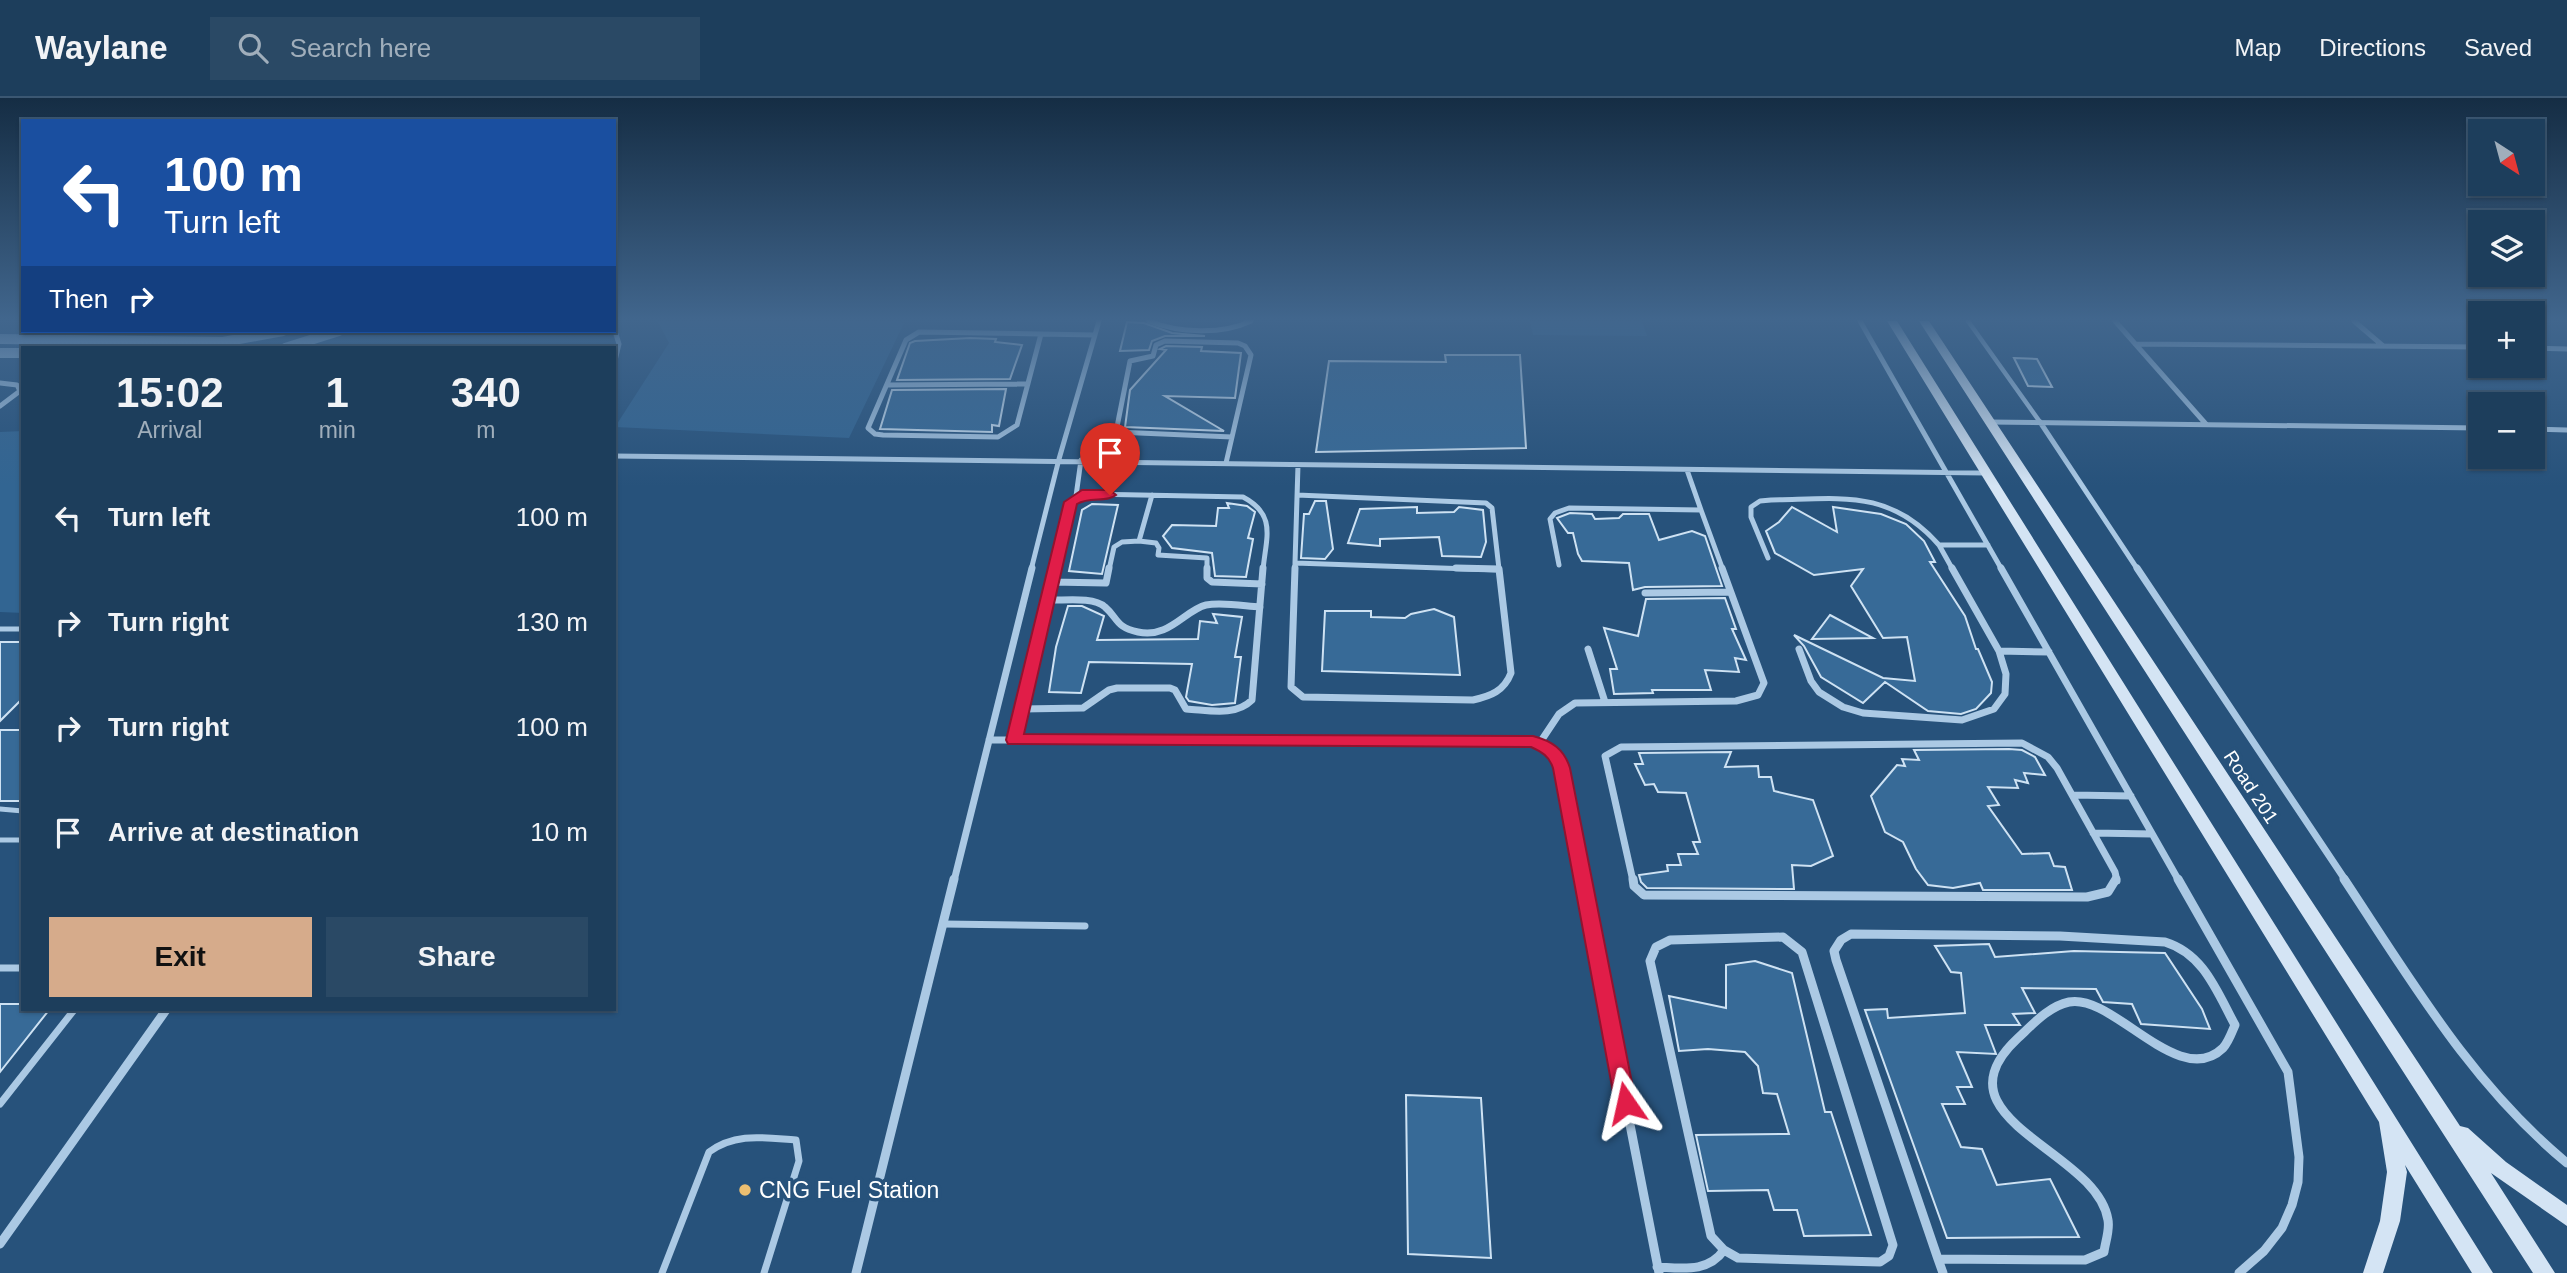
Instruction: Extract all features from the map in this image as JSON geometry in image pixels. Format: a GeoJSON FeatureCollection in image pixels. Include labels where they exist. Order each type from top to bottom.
{"type":"FeatureCollection","features":[{"type":"Feature","properties":{"kind":"main road"},"geometry":{"type":"LineString","coordinates":[[1926,376],[2483,1273]]}},
{"type":"Feature","properties":{"kind":"main road","name":"Road 201"},"geometry":{"type":"LineString","coordinates":[[1960,376],[2545,1273]]}},
{"type":"Feature","properties":{"kind":"main road"},"geometry":{"type":"LineString","coordinates":[[2372,1273],[2390,1221],[2397,1172],[2385,1114]]}},
{"type":"Feature","properties":{"kind":"main road"},"geometry":{"type":"LineString","coordinates":[[2447,1122],[2499,1168],[2567,1217]]}},
{"type":"Feature","properties":{"kind":"street"},"geometry":{"type":"LineString","coordinates":[[891,376],[868,428],[875,434],[999,437],[1017,425],[1030,376]]}},
{"type":"Feature","properties":{"kind":"street"},"geometry":{"type":"LineString","coordinates":[[856,1273],[1059,459],[1083,376]]}},
{"type":"Feature","properties":{"kind":"street"},"geometry":{"type":"LineString","coordinates":[[1127,376],[1116,432],[1232,437]]}},
{"type":"Feature","properties":{"kind":"street"},"geometry":{"type":"LineString","coordinates":[[1226,463],[1246,376]]}},
{"type":"Feature","properties":{"kind":"street"},"geometry":{"type":"LineString","coordinates":[[1891,376],[2288,1072],[2299,1145],[2300,1174],[2295,1203],[2278,1236],[2265,1252],[2239,1273]]}},
{"type":"Feature","properties":{"kind":"street"},"geometry":{"type":"LineString","coordinates":[[2163,376],[2205,423]]}},
{"type":"Feature","properties":{"kind":"street"},"geometry":{"type":"LineString","coordinates":[[0,383],[17,385],[20,391],[0,407]]}},
{"type":"Feature","properties":{"kind":"street"},"geometry":{"type":"LineString","coordinates":[[887,385],[1028,384]]}},
{"type":"Feature","properties":{"kind":"street"},"geometry":{"type":"LineString","coordinates":[[1990,422],[2468,428]]}},
{"type":"Feature","properties":{"kind":"street"},"geometry":{"type":"LineString","coordinates":[[2040,422],[2422,996],[2484,1083],[2539,1140],[2567,1163]]}},
{"type":"Feature","properties":{"kind":"street"},"geometry":{"type":"LineString","coordinates":[[2545,429],[2567,430]]}},
{"type":"Feature","properties":{"kind":"street"},"geometry":{"type":"LineString","coordinates":[[616,456],[1059,459],[1298,465],[1986,473]]}},
{"type":"Feature","properties":{"kind":"street"},"geometry":{"type":"LineString","coordinates":[[1014,740],[1071,502],[1076,496],[1081,460]]}},
{"type":"Feature","properties":{"kind":"street"},"geometry":{"type":"LineString","coordinates":[[1297,495],[1486,503],[1492,508],[1511,673],[1503,689],[1473,700],[1303,697],[1291,687],[1293,563],[1298,465]]}},
{"type":"Feature","properties":{"kind":"street"},"geometry":{"type":"LineString","coordinates":[[1539,744],[1565,709],[1575,703],[1736,701],[1757,696],[1762,691],[1764,683],[1687,470]]}},
{"type":"Feature","properties":{"kind":"street"},"geometry":{"type":"LineString","coordinates":[[1139,541],[1152,495]]}},
{"type":"Feature","properties":{"kind":"street"},"geometry":{"type":"LineString","coordinates":[[1022,709],[1083,708],[1109,690],[1117,688],[1170,688],[1175,690],[1186,709],[1244,708],[1252,700],[1267,522],[1258,505],[1243,497],[1076,496]]}},
{"type":"Feature","properties":{"kind":"street"},"geometry":{"type":"LineString","coordinates":[[1768,558],[1751,517],[1751,507],[1760,502],[1880,502],[1914,518],[1928,529],[1939,545],[1999,651],[2006,674],[2006,694],[1994,709],[1962,720],[1863,713],[1843,707],[1819,692],[1811,681],[1799,649]]}},
{"type":"Feature","properties":{"kind":"street"},"geometry":{"type":"LineString","coordinates":[[1559,565],[1550,519],[1561,510],[1701,510]]}},
{"type":"Feature","properties":{"kind":"street"},"geometry":{"type":"LineString","coordinates":[[1052,582],[1106,583],[1114,547],[1122,542],[1139,541],[1156,543],[1159,548],[1158,555],[1207,558],[1207,578],[1212,582],[1262,584]]}},
{"type":"Feature","properties":{"kind":"street"},"geometry":{"type":"LineString","coordinates":[[1939,545],[1988,545]]}},
{"type":"Feature","properties":{"kind":"street"},"geometry":{"type":"LineString","coordinates":[[1293,563],[1499,569]]}},
{"type":"Feature","properties":{"kind":"street"},"geometry":{"type":"LineString","coordinates":[[1645,593],[1729,592]]}},
{"type":"Feature","properties":{"kind":"street"},"geometry":{"type":"LineString","coordinates":[[1048,600],[1097,602],[1106,607],[1116,623],[1138,632],[1153,632],[1177,624],[1205,605],[1259,607]]}},
{"type":"Feature","properties":{"kind":"street"},"geometry":{"type":"LineString","coordinates":[[1588,649],[1605,702]]}},
{"type":"Feature","properties":{"kind":"street"},"geometry":{"type":"LineString","coordinates":[[1999,651],[2049,652]]}},
{"type":"Feature","properties":{"kind":"street"},"geometry":{"type":"LineString","coordinates":[[989,740],[1533,741],[1539,744],[1558,758],[1561,768],[1658,1270],[1709,1269],[1718,1263],[1724,1250]]}},
{"type":"Feature","properties":{"kind":"street"},"geometry":{"type":"LineString","coordinates":[[2022,743],[2048,757],[2073,795],[2093,833],[2115,872],[2117,882],[2112,891],[2087,897],[1644,895],[1634,886],[1605,756],[1621,747],[2022,743]]}},
{"type":"Feature","properties":{"kind":"street"},"geometry":{"type":"LineString","coordinates":[[2073,795],[2131,796]]}},
{"type":"Feature","properties":{"kind":"street"},"geometry":{"type":"LineString","coordinates":[[2093,833],[2152,834]]}},
{"type":"Feature","properties":{"kind":"street"},"geometry":{"type":"LineString","coordinates":[[1938,1259],[2085,1261],[2104,1252],[2110,1235],[2108,1212],[2101,1200],[2071,1166],[2014,1124],[1998,1105],[1989,1089],[1993,1070],[2001,1057],[2048,1011],[2068,1002],[2084,1001],[2155,1045],[2183,1058],[2219,1052],[2231,1041],[2235,1025],[2194,956],[2176,943],[2060,936],[1851,934],[1841,940],[1834,951],[1836,960],[1938,1259],[1943,1273]]}},
{"type":"Feature","properties":{"kind":"street"},"geometry":{"type":"LineString","coordinates":[[1783,937],[1802,952],[1893,1245],[1889,1256],[1880,1262],[1738,1258],[1724,1250],[1711,1236],[1650,961],[1656,947],[1670,940],[1783,937]]}},
{"type":"Feature","properties":{"kind":"street"},"geometry":{"type":"LineString","coordinates":[[0,1244],[165,1011]]}},
{"type":"Feature","properties":{"kind":"lane"},"geometry":{"type":"LineString","coordinates":[[2007,376],[2040,422]]}},
{"type":"Feature","properties":{"kind":"lane"},"geometry":{"type":"LineString","coordinates":[[0,629],[21,629]]}},
{"type":"Feature","properties":{"kind":"lane"},"geometry":{"type":"LineString","coordinates":[[0,809],[21,811]]}},
{"type":"Feature","properties":{"kind":"lane"},"geometry":{"type":"LineString","coordinates":[[0,840],[21,840]]}},
{"type":"Feature","properties":{"kind":"lane"},"geometry":{"type":"LineString","coordinates":[[943,925],[1085,926]]}},
{"type":"Feature","properties":{"kind":"lane"},"geometry":{"type":"LineString","coordinates":[[0,968],[21,968]]}},
{"type":"Feature","properties":{"kind":"lane"},"geometry":{"type":"LineString","coordinates":[[0,1104],[73,1011]]}},
{"type":"Feature","properties":{"kind":"lane"},"geometry":{"type":"LineString","coordinates":[[663,1273],[709,1152],[718,1144],[732,1138],[796,1140],[799,1161],[764,1273]]}},
{"type":"Feature","properties":{"kind":"shaded area"},"geometry":{"type":"Polygon","coordinates":[[[648,376],[879,376],[849,438],[616,425],[648,376]]]}},
{"type":"Feature","properties":{"kind":"shaded area"},"geometry":{"type":"Polygon","coordinates":[[[21,431],[21,613],[0,612],[0,432],[21,431]]]}},
{"type":"Feature","properties":{"kind":"building"},"geometry":{"type":"Polygon","coordinates":[[[898,376],[1011,376],[1010,379],[897,380],[898,376]]]}},
{"type":"Feature","properties":{"kind":"building"},"geometry":{"type":"Polygon","coordinates":[[[1143,376],[1238,376],[1235,398],[1165,396],[1224,431],[1125,427],[1130,390],[1143,376]]]}},
{"type":"Feature","properties":{"kind":"building"},"geometry":{"type":"Polygon","coordinates":[[[1327,376],[1521,376],[1526,448],[1316,452],[1327,376]]]}},
{"type":"Feature","properties":{"kind":"building"},"geometry":{"type":"Polygon","coordinates":[[[2023,376],[2046,376],[2052,387],[2028,386],[2023,376]]]}},
{"type":"Feature","properties":{"kind":"building"},"geometry":{"type":"Polygon","coordinates":[[[1006,389],[999,426],[992,425],[992,432],[880,429],[892,390],[1006,389]]]}},
{"type":"Feature","properties":{"kind":"building"},"geometry":{"type":"Polygon","coordinates":[[[1315,501],[1326,501],[1333,549],[1325,559],[1301,558],[1304,514],[1309,514],[1315,501]]]}},
{"type":"Feature","properties":{"kind":"building"},"geometry":{"type":"Polygon","coordinates":[[[1227,503],[1247,506],[1255,512],[1248,538],[1253,539],[1246,577],[1215,576],[1212,553],[1172,548],[1163,536],[1172,525],[1216,526],[1218,508],[1229,508],[1227,503]]]}},
{"type":"Feature","properties":{"kind":"building"},"geometry":{"type":"Polygon","coordinates":[[[1092,504],[1118,505],[1102,574],[1069,571],[1082,510],[1092,504]]]}},
{"type":"Feature","properties":{"kind":"building"},"geometry":{"type":"Polygon","coordinates":[[[1417,507],[1417,513],[1454,512],[1459,507],[1483,510],[1486,542],[1481,557],[1442,556],[1439,537],[1380,539],[1380,546],[1348,543],[1360,509],[1417,507]]]}},
{"type":"Feature","properties":{"kind":"building"},"geometry":{"type":"Polygon","coordinates":[[[1792,507],[1837,532],[1833,507],[1881,514],[1906,524],[1924,541],[1935,562],[1930,562],[1965,616],[1976,649],[1992,682],[1991,693],[1976,709],[1961,714],[1928,711],[1885,682],[1863,703],[1821,677],[1804,646],[1794,635],[1883,678],[1915,681],[1907,637],[1883,638],[1851,586],[1863,569],[1814,575],[1775,553],[1766,531],[1779,522],[1792,507]]]}},
{"type":"Feature","properties":{"kind":"building"},"geometry":{"type":"Polygon","coordinates":[[[1570,513],[1592,514],[1595,519],[1619,518],[1623,514],[1649,514],[1659,540],[1692,531],[1705,536],[1722,586],[1645,587],[1633,590],[1629,563],[1582,561],[1573,533],[1568,533],[1557,518],[1570,513]]]}},
{"type":"Feature","properties":{"kind":"building"},"geometry":{"type":"Polygon","coordinates":[[[1725,598],[1736,629],[1732,629],[1746,660],[1735,658],[1739,672],[1705,670],[1711,690],[1652,690],[1653,693],[1614,694],[1610,669],[1617,669],[1604,628],[1638,636],[1646,599],[1725,598]]]}},
{"type":"Feature","properties":{"kind":"building"},"geometry":{"type":"Polygon","coordinates":[[[1068,606],[1082,606],[1104,616],[1097,640],[1198,639],[1200,621],[1217,623],[1213,614],[1242,617],[1235,657],[1241,657],[1235,703],[1212,705],[1189,701],[1186,697],[1192,664],[1089,662],[1081,693],[1049,692],[1056,647],[1068,606]]]}},
{"type":"Feature","properties":{"kind":"building"},"geometry":{"type":"Polygon","coordinates":[[[1434,609],[1454,617],[1460,675],[1322,671],[1325,611],[1371,611],[1371,617],[1405,618],[1434,609]]]}},
{"type":"Feature","properties":{"kind":"building"},"geometry":{"type":"Polygon","coordinates":[[[1830,615],[1873,638],[1812,639],[1830,615]]]}},
{"type":"Feature","properties":{"kind":"building"},"geometry":{"type":"Polygon","coordinates":[[[0,642],[21,642],[21,700],[0,721],[0,642]]]}},
{"type":"Feature","properties":{"kind":"building"},"geometry":{"type":"Polygon","coordinates":[[[0,730],[21,730],[21,801],[0,801],[0,730]]]}},
{"type":"Feature","properties":{"kind":"building"},"geometry":{"type":"Polygon","coordinates":[[[1914,750],[2022,750],[2035,757],[2045,775],[2024,773],[2028,783],[2015,780],[2018,788],[1988,787],[1999,805],[1988,806],[2022,854],[2049,853],[2054,866],[2065,867],[2072,890],[1983,890],[1980,883],[1953,888],[1928,885],[1916,869],[1903,842],[1885,832],[1871,796],[1897,765],[1905,766],[1902,759],[1919,760],[1914,750]]]}},
{"type":"Feature","properties":{"kind":"building"},"geometry":{"type":"Polygon","coordinates":[[[1731,752],[1725,767],[1758,766],[1759,777],[1771,777],[1774,791],[1813,800],[1833,856],[1811,866],[1792,865],[1794,889],[1647,888],[1639,875],[1668,871],[1667,865],[1681,865],[1678,854],[1698,854],[1693,842],[1700,842],[1686,793],[1658,792],[1654,784],[1645,785],[1635,764],[1643,764],[1639,753],[1731,752]]]}},
{"type":"Feature","properties":{"kind":"building"},"geometry":{"type":"Polygon","coordinates":[[[1989,944],[1995,957],[2074,951],[2165,953],[2202,1009],[2210,1029],[2141,1024],[2132,1004],[2103,1002],[2096,989],[2022,988],[2035,1013],[2013,1014],[2020,1025],[1985,1025],[1996,1054],[1957,1052],[1972,1087],[1957,1087],[1965,1104],[1942,1104],[1961,1147],[1982,1149],[1997,1185],[2050,1179],[2079,1237],[1947,1238],[1865,1010],[1887,1009],[1888,1018],[1965,1013],[1961,973],[1951,972],[1935,946],[1989,944]]]}},
{"type":"Feature","properties":{"kind":"building"},"geometry":{"type":"Polygon","coordinates":[[[1755,961],[1792,973],[1825,1112],[1831,1112],[1871,1235],[1804,1236],[1797,1210],[1774,1210],[1768,1190],[1708,1191],[1696,1135],[1789,1134],[1777,1094],[1763,1093],[1758,1066],[1745,1052],[1708,1049],[1679,1051],[1669,996],[1726,1008],[1726,965],[1755,961]]]}},
{"type":"Feature","properties":{"kind":"building"},"geometry":{"type":"Polygon","coordinates":[[[0,1004],[21,1004],[21,1011],[48,1011],[0,1072],[0,1004]]]}},
{"type":"Feature","properties":{"kind":"building"},"geometry":{"type":"Polygon","coordinates":[[[1406,1095],[1481,1098],[1491,1258],[1408,1254],[1406,1095]]]}},
{"type":"Feature","properties":{"kind":"place","name":"CNG Fuel Station"},"geometry":{"type":"Point","coordinates":[745,1190]}},
{"type":"Feature","properties":{"kind":"route"},"geometry":{"type":"LineString","coordinates":[[1110,495],[1076,496],[1071,502],[1014,740],[1533,741],[1548,748],[1558,758],[1561,768],[1626,1103]]}}]}
